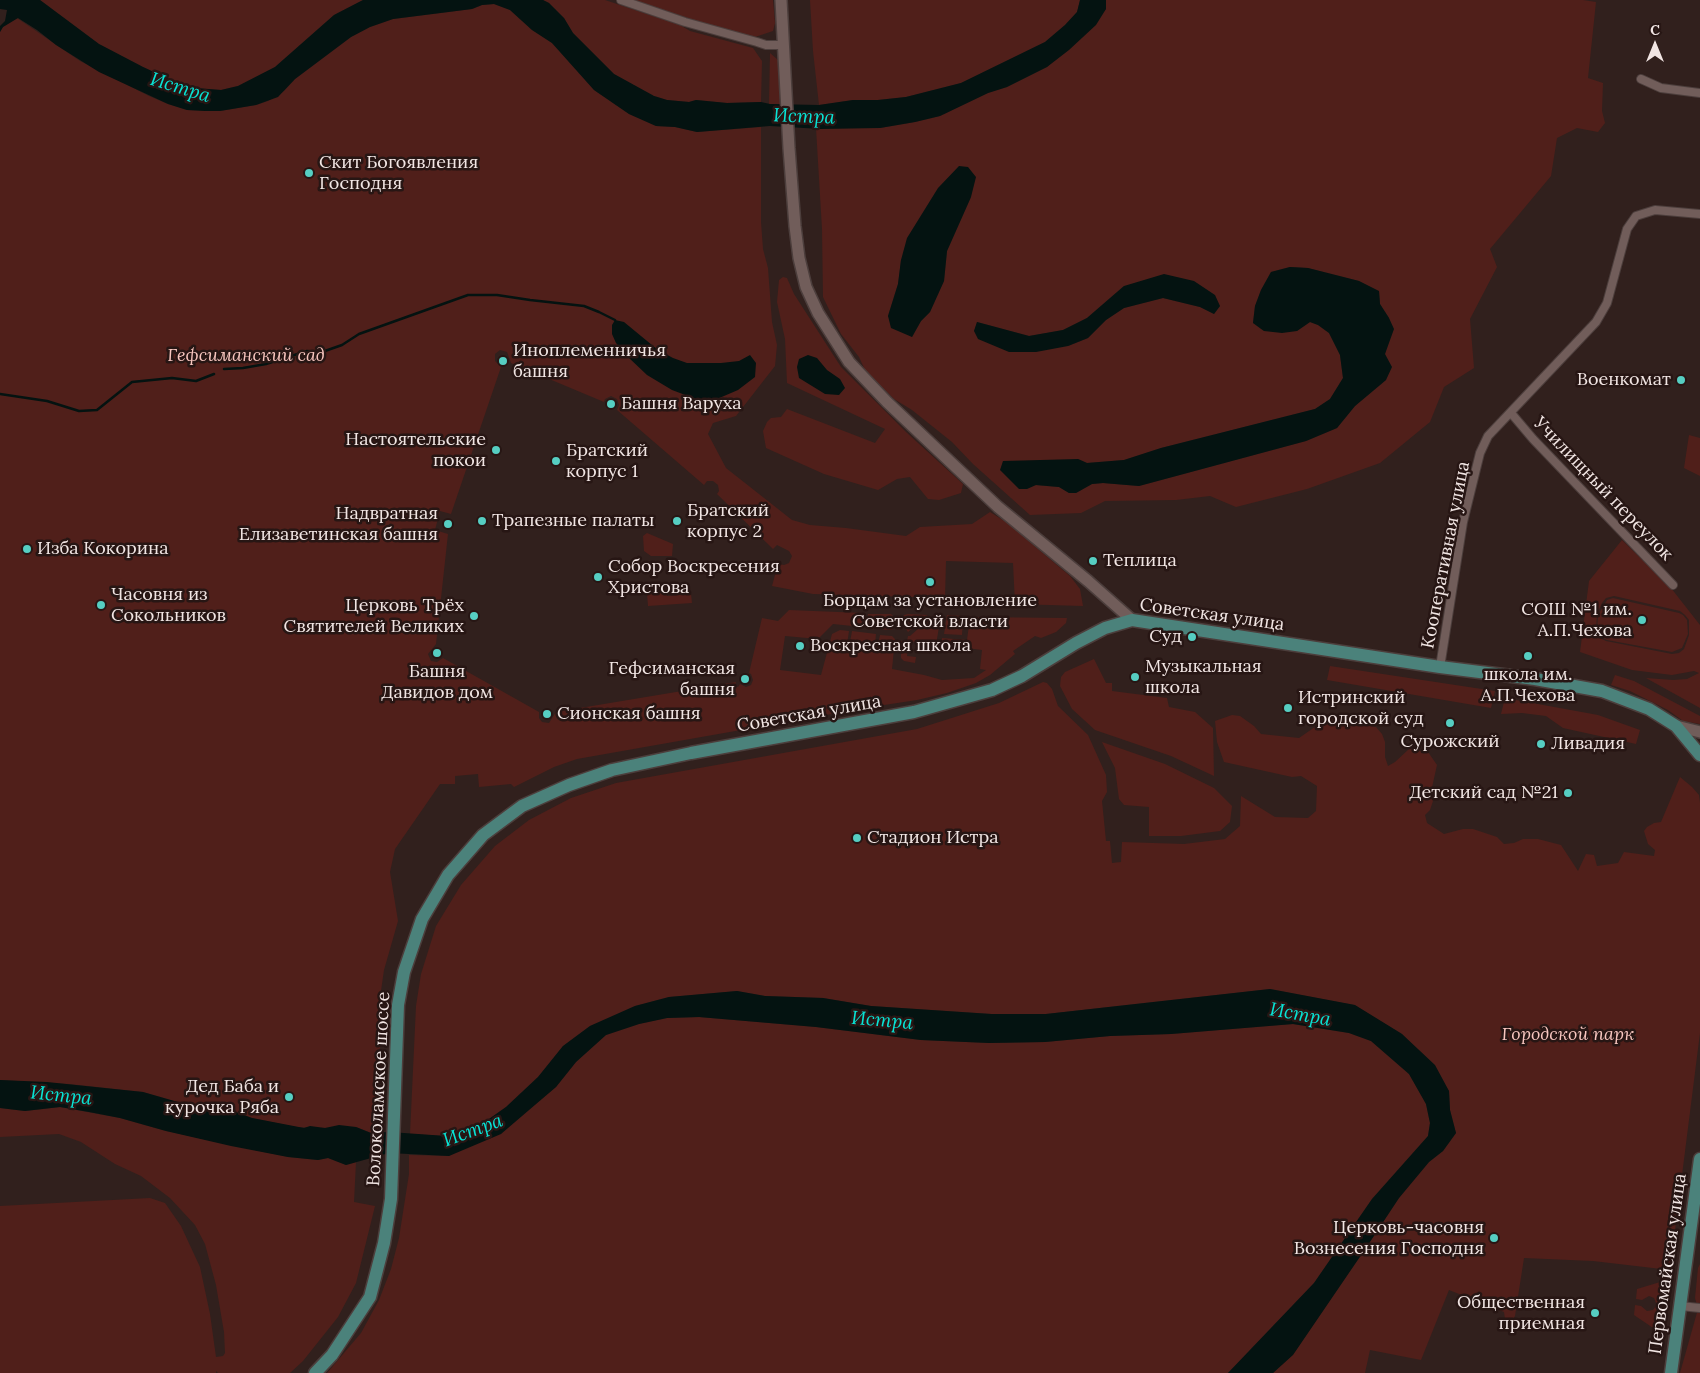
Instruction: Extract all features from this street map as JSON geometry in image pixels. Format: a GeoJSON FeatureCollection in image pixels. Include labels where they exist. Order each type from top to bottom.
{"type":"FeatureCollection","features":[{"type":"Feature","properties":{"kind":"main road"},"geometry":{"type":"LineString","coordinates":[[781,0],[795,226],[799,258],[806,287],[818,313],[848,362],[887,402],[998,507],[1132,620]]}},
{"type":"Feature","properties":{"kind":"main road","name":"Советская улица"},"geometry":{"type":"LineString","coordinates":[[612,770],[692,753],[914,712],[992,690],[1022,676],[1105,628],[1132,620],[1440,667],[1536,679],[1602,692],[1649,709],[1676,726],[1700,732]]}},
{"type":"Feature","properties":{"kind":"main road"},"geometry":{"type":"LineString","coordinates":[[1676,726],[1699,752]]}},
{"type":"Feature","properties":{"kind":"main road","name":"Волоколамское шоссе"},"geometry":{"type":"LineString","coordinates":[[315,1373],[332,1355],[370,1297],[384,1243],[391,1198],[398,1005],[404,972],[422,919],[448,875],[483,835],[522,806],[569,785],[612,770]]}},
{"type":"Feature","properties":{"kind":"main road","name":"Первомайская улица"},"geometry":{"type":"LineString","coordinates":[[1671,1373],[1700,1159]]}},
{"type":"Feature","properties":{"kind":"street"},"geometry":{"type":"LineString","coordinates":[[621,0],[685,22],[766,45],[784,46]]}},
{"type":"Feature","properties":{"kind":"street"},"geometry":{"type":"LineString","coordinates":[[1641,79],[1661,88],[1700,93]]}},
{"type":"Feature","properties":{"kind":"street","name":"Кооперативная улица"},"geometry":{"type":"LineString","coordinates":[[1440,667],[1457,556],[1478,462],[1488,436],[1596,322],[1608,303],[1627,229],[1636,216],[1654,210],[1700,214]]}},
{"type":"Feature","properties":{"kind":"street","name":"Училищный переулок"},"geometry":{"type":"LineString","coordinates":[[1511,413],[1539,445],[1673,585]]}},
{"type":"Feature","properties":{"kind":"street"},"geometry":{"type":"LineString","coordinates":[[1680,1306],[1700,1308]]}},
{"type":"Feature","properties":{"kind":"green space"},"geometry":{"type":"Polygon","coordinates":[[[40,0],[363,0],[334,15],[275,67],[238,86],[221,90],[196,88],[169,79],[143,67],[99,44],[40,0]]]}},
{"type":"Feature","properties":{"kind":"green space"},"geometry":{"type":"Polygon","coordinates":[[[543,0],[605,0],[680,25],[690,31],[753,48],[762,61],[761,102],[727,103],[696,100],[689,102],[667,100],[654,96],[614,74],[573,33],[564,18],[549,3],[543,0]]]}},
{"type":"Feature","properties":{"kind":"green space"},"geometry":{"type":"Polygon","coordinates":[[[633,0],[773,0],[775,23],[773,31],[755,37],[740,35],[633,0]]]}},
{"type":"Feature","properties":{"kind":"green space"},"geometry":{"type":"Polygon","coordinates":[[[810,0],[1080,0],[1077,12],[1045,42],[961,83],[906,97],[853,100],[819,105],[810,0]]]}},
{"type":"Feature","properties":{"kind":"green space"},"geometry":{"type":"Polygon","coordinates":[[[1106,0],[1583,0],[1596,2],[1588,78],[1603,83],[1602,111],[1605,123],[1598,132],[1577,128],[1557,138],[1551,176],[1490,249],[1497,267],[1470,319],[1474,368],[1444,387],[1430,422],[1380,463],[1307,489],[1236,507],[1210,496],[1176,500],[1105,501],[1081,513],[1030,515],[973,464],[952,442],[912,410],[894,399],[865,370],[859,357],[841,334],[823,297],[822,229],[816,128],[880,128],[940,116],[988,93],[1007,87],[1047,67],[1106,9],[1106,0]],[[971,197],[901,260],[898,284],[888,316],[912,337],[921,321],[930,312],[944,281],[947,251],[971,197]],[[1290,267],[1271,272],[1255,306],[1253,323],[1264,331],[1297,331],[1310,322],[1329,333],[1340,355],[1343,378],[1330,399],[1315,409],[1161,448],[1124,460],[1087,463],[1078,459],[1035,485],[1059,487],[1069,493],[1076,493],[1092,484],[1139,486],[1306,441],[1337,428],[1355,406],[1386,380],[1385,354],[1389,318],[1380,304],[1379,292],[1359,281],[1308,268],[1290,267]],[[1124,286],[1087,318],[1063,330],[1029,336],[977,322],[974,331],[1068,346],[1088,338],[1106,320],[1124,308],[1163,298],[1200,307],[1214,314],[1220,306],[1124,286]]]}},
{"type":"Feature","properties":{"kind":"green space","name":"Гефсиманский сад"},"geometry":{"type":"Polygon","coordinates":[[[494,4],[510,10],[532,30],[552,43],[594,90],[629,114],[656,126],[675,127],[697,132],[761,127],[761,222],[763,249],[768,268],[772,322],[777,345],[775,366],[736,416],[713,423],[708,434],[726,468],[792,520],[810,525],[906,536],[920,527],[972,524],[990,512],[1006,522],[1070,576],[1080,589],[1083,606],[1015,604],[1013,563],[946,561],[945,598],[813,594],[772,586],[778,564],[784,565],[789,563],[792,556],[789,551],[777,545],[773,549],[717,494],[719,491],[718,485],[713,481],[707,481],[704,485],[617,410],[619,405],[617,399],[611,396],[605,399],[604,402],[511,363],[507,352],[500,350],[495,354],[495,361],[501,367],[451,514],[440,511],[435,530],[448,534],[436,644],[428,654],[431,661],[437,662],[443,658],[539,712],[539,718],[542,722],[549,723],[556,712],[736,682],[735,686],[738,687],[740,684],[746,687],[751,685],[753,680],[749,673],[762,618],[778,621],[789,610],[863,613],[862,627],[833,624],[818,639],[785,636],[780,670],[821,675],[832,634],[840,630],[849,631],[847,645],[850,647],[877,649],[880,635],[892,636],[895,639],[892,669],[942,680],[974,678],[986,670],[980,669],[982,650],[941,645],[942,638],[967,640],[970,617],[1067,618],[1066,623],[1056,632],[1041,638],[1035,636],[1013,651],[1015,654],[990,675],[976,683],[947,693],[917,700],[577,759],[554,767],[514,787],[511,784],[479,787],[478,774],[455,776],[455,784],[440,784],[395,849],[390,872],[398,921],[384,970],[381,991],[378,1133],[371,1133],[356,1127],[296,1127],[252,1118],[233,1111],[188,1105],[143,1092],[69,1084],[0,1080],[0,32],[3,27],[17,18],[80,61],[149,96],[187,110],[220,111],[268,101],[284,91],[295,79],[351,37],[370,27],[393,19],[472,9],[482,5],[494,4]]]}},
{"type":"Feature","properties":{"kind":"green space"},"geometry":{"type":"Polygon","coordinates":[[[770,53],[778,60],[780,104],[769,104],[770,53]]]}},
{"type":"Feature","properties":{"kind":"green space"},"geometry":{"type":"Polygon","coordinates":[[[783,277],[787,278],[794,294],[841,367],[906,432],[963,484],[961,493],[939,500],[928,499],[910,477],[897,479],[878,490],[824,474],[766,448],[763,431],[767,422],[771,418],[781,417],[787,409],[875,443],[885,429],[787,383],[785,339],[777,302],[779,280],[783,277]]]}},
{"type":"Feature","properties":{"kind":"green space"},"geometry":{"type":"Polygon","coordinates":[[[1689,435],[1700,438],[1700,476],[1684,468],[1689,435]]]}},
{"type":"Feature","properties":{"kind":"green space"},"geometry":{"type":"Polygon","coordinates":[[[647,533],[673,544],[672,556],[651,556],[644,551],[643,536],[647,533]]]}},
{"type":"Feature","properties":{"kind":"green space","name":"СОШ №1 им. А.П.Чехова"},"geometry":{"type":"Polygon","coordinates":[[[1622,540],[1671,588],[1700,625],[1700,708],[1646,678],[1687,679],[1699,673],[1694,671],[1672,675],[1632,670],[1580,652],[1589,581],[1622,540]],[[1614,596],[1606,598],[1602,603],[1597,614],[1596,631],[1598,637],[1606,641],[1672,654],[1679,653],[1684,649],[1689,635],[1689,620],[1680,611],[1614,596]]]}},
{"type":"Feature","properties":{"kind":"green space"},"geometry":{"type":"Polygon","coordinates":[[[666,591],[667,596],[691,594],[692,603],[648,606],[647,593],[666,591]]]}},
{"type":"Feature","properties":{"kind":"green space"},"geometry":{"type":"Polygon","coordinates":[[[1613,598],[1683,615],[1687,620],[1688,634],[1682,648],[1672,652],[1607,640],[1599,636],[1597,631],[1598,615],[1607,600],[1613,598]]]}},
{"type":"Feature","properties":{"kind":"green space"},"geometry":{"type":"Polygon","coordinates":[[[868,614],[891,614],[895,618],[896,625],[891,630],[870,628],[867,625],[868,614]]]}},
{"type":"Feature","properties":{"kind":"green space"},"geometry":{"type":"Polygon","coordinates":[[[904,615],[928,615],[908,632],[901,622],[901,618],[904,615]]]}},
{"type":"Feature","properties":{"kind":"green space"},"geometry":{"type":"Polygon","coordinates":[[[934,615],[941,615],[936,645],[909,641],[907,656],[916,657],[915,663],[904,661],[901,658],[901,641],[907,641],[908,636],[934,615]]]}},
{"type":"Feature","properties":{"kind":"green space"},"geometry":{"type":"Polygon","coordinates":[[[947,615],[963,616],[962,635],[944,634],[947,615]]]}},
{"type":"Feature","properties":{"kind":"green space"},"geometry":{"type":"Polygon","coordinates":[[[852,631],[876,634],[875,645],[850,642],[852,631]]]}},
{"type":"Feature","properties":{"kind":"green space"},"geometry":{"type":"Polygon","coordinates":[[[1094,659],[1106,683],[1112,683],[1112,691],[1167,698],[1169,707],[1195,712],[1213,728],[1214,776],[1171,756],[1095,730],[1072,709],[1060,686],[1061,677],[1065,672],[1094,659]]]}},
{"type":"Feature","properties":{"kind":"green space"},"geometry":{"type":"Polygon","coordinates":[[[1330,666],[1495,691],[1491,708],[1327,680],[1330,666]]]}},
{"type":"Feature","properties":{"kind":"green space"},"geometry":{"type":"Polygon","coordinates":[[[1615,675],[1634,681],[1700,716],[1700,724],[1683,721],[1668,710],[1630,691],[1611,685],[1615,675]]]}},
{"type":"Feature","properties":{"kind":"green space","name":"Городской парк"},"geometry":{"type":"Polygon","coordinates":[[[1043,682],[1047,683],[1052,689],[1058,706],[1088,735],[1106,775],[1107,792],[1102,801],[1106,841],[1110,841],[1112,863],[1121,862],[1122,842],[1184,844],[1225,839],[1240,826],[1241,796],[1275,817],[1308,818],[1316,811],[1317,786],[1301,776],[1292,777],[1224,762],[1217,742],[1215,721],[1232,715],[1240,716],[1254,726],[1261,734],[1299,738],[1328,718],[1376,727],[1382,734],[1385,742],[1385,757],[1388,766],[1409,749],[1428,752],[1437,765],[1431,792],[1433,801],[1430,810],[1425,815],[1427,823],[1444,834],[1463,829],[1473,829],[1497,837],[1504,844],[1514,843],[1523,839],[1538,839],[1561,845],[1578,871],[1586,854],[1594,855],[1597,866],[1618,863],[1624,852],[1654,856],[1655,850],[1648,844],[1644,831],[1654,823],[1661,822],[1680,777],[1692,787],[1699,795],[1700,803],[1700,1033],[1670,1270],[1593,1261],[1524,1258],[1515,1316],[1512,1321],[1505,1319],[1504,1312],[1449,1290],[1421,1360],[1370,1350],[1365,1373],[1273,1373],[1293,1354],[1399,1198],[1429,1162],[1443,1151],[1456,1133],[1450,1110],[1449,1091],[1402,1034],[1354,1005],[1270,989],[1046,1014],[992,1014],[871,1006],[823,998],[765,996],[737,991],[669,997],[635,1006],[590,1026],[563,1046],[538,1077],[506,1107],[489,1119],[467,1130],[446,1136],[410,1134],[416,1006],[421,974],[436,926],[461,885],[495,846],[529,820],[571,798],[616,783],[917,729],[999,703],[1043,682]]]}},
{"type":"Feature","properties":{"kind":"green space"},"geometry":{"type":"Polygon","coordinates":[[[1505,698],[1598,715],[1640,730],[1636,744],[1563,728],[1546,716],[1522,713],[1501,714],[1505,698]]]}},
{"type":"Feature","properties":{"kind":"green space"},"geometry":{"type":"Polygon","coordinates":[[[1102,742],[1165,764],[1214,788],[1232,806],[1230,822],[1220,831],[1181,836],[1149,836],[1149,807],[1124,805],[1119,799],[1115,768],[1102,742]]]}},
{"type":"Feature","properties":{"kind":"green space"},"geometry":{"type":"Polygon","coordinates":[[[699,1017],[816,1027],[921,1040],[989,1043],[1045,1042],[1293,1024],[1349,1033],[1371,1041],[1409,1074],[1426,1104],[1430,1123],[1428,1136],[1372,1199],[1314,1283],[1228,1373],[327,1373],[361,1333],[379,1300],[391,1269],[399,1238],[409,1174],[409,1155],[449,1156],[534,1105],[556,1087],[576,1062],[606,1035],[639,1024],[667,1018],[699,1017]]]}},
{"type":"Feature","properties":{"kind":"green space"},"geometry":{"type":"Polygon","coordinates":[[[60,1107],[120,1118],[166,1131],[288,1157],[318,1160],[328,1158],[346,1165],[356,1162],[354,1202],[375,1206],[356,1283],[338,1317],[303,1361],[290,1373],[218,1373],[216,1371],[216,1373],[0,1373],[0,1206],[150,1198],[165,1203],[181,1226],[200,1267],[210,1314],[216,1357],[223,1356],[225,1353],[224,1332],[216,1285],[205,1244],[195,1225],[170,1198],[141,1176],[115,1164],[81,1142],[59,1134],[0,1137],[0,1108],[25,1111],[60,1107]]]}},
{"type":"Feature","properties":{"kind":"green space"},"geometry":{"type":"Polygon","coordinates":[[[1700,1264],[1700,1373],[1680,1373],[1698,1309],[1695,1298],[1700,1264]]]}},
{"type":"Feature","properties":{"kind":"green space"},"geometry":{"type":"Polygon","coordinates":[[[1670,1279],[1666,1303],[1656,1303],[1654,1298],[1649,1296],[1642,1300],[1636,1299],[1637,1289],[1670,1279]]]}},
{"type":"Feature","properties":{"kind":"green space"},"geometry":{"type":"Polygon","coordinates":[[[1635,1305],[1641,1306],[1647,1311],[1653,1310],[1656,1306],[1666,1308],[1662,1334],[1634,1315],[1635,1305]]]}},
{"type":"Feature","properties":{"kind":"water","name":"Истра"},"geometry":{"type":"Polygon","coordinates":[[[0,0],[40,0],[99,44],[143,67],[195,88],[221,90],[238,86],[275,67],[334,15],[363,0],[543,0],[549,3],[564,18],[573,33],[614,74],[654,96],[667,100],[689,102],[696,100],[727,103],[761,102],[770,104],[819,105],[853,100],[906,97],[961,83],[1045,42],[1077,12],[1080,0],[1106,0],[1106,9],[1096,25],[1047,67],[1007,87],[988,93],[940,116],[880,128],[821,129],[770,126],[697,132],[675,127],[656,126],[629,114],[594,90],[552,43],[532,30],[510,10],[494,4],[482,5],[472,9],[393,19],[370,27],[351,37],[295,79],[278,97],[256,105],[220,111],[205,111],[187,110],[168,104],[99,72],[18,18],[3,27],[0,32],[0,26],[5,21],[7,10],[0,9],[0,0]]]}},
{"type":"Feature","properties":{"kind":"water"},"geometry":{"type":"Polygon","coordinates":[[[959,166],[968,167],[976,177],[971,197],[947,251],[944,281],[930,312],[921,321],[912,337],[891,328],[888,316],[898,284],[901,260],[907,238],[938,188],[959,166]]]}},
{"type":"Feature","properties":{"kind":"water"},"geometry":{"type":"Polygon","coordinates":[[[1290,267],[1308,268],[1359,281],[1379,291],[1380,304],[1394,329],[1385,354],[1392,367],[1386,380],[1355,406],[1337,428],[1306,441],[1139,486],[1092,484],[1076,493],[1069,493],[1059,487],[1036,485],[1027,489],[1019,489],[1000,470],[1003,461],[1078,459],[1087,463],[1124,460],[1161,448],[1315,409],[1330,399],[1343,378],[1340,355],[1329,333],[1310,322],[1297,331],[1282,333],[1264,331],[1253,323],[1255,306],[1271,272],[1290,267]]]}},
{"type":"Feature","properties":{"kind":"water"},"geometry":{"type":"Polygon","coordinates":[[[1164,274],[1194,281],[1215,295],[1220,306],[1214,314],[1200,307],[1163,298],[1124,308],[1106,320],[1088,338],[1068,346],[1036,352],[1009,352],[978,339],[974,331],[977,322],[1029,336],[1063,330],[1087,318],[1124,286],[1164,274]]]}},
{"type":"Feature","properties":{"kind":"water"},"geometry":{"type":"Polygon","coordinates":[[[615,320],[624,322],[658,350],[687,363],[739,361],[750,355],[756,363],[755,377],[738,390],[717,399],[696,399],[672,390],[647,375],[616,343],[612,334],[612,325],[615,320]]]}},
{"type":"Feature","properties":{"kind":"water"},"geometry":{"type":"Polygon","coordinates":[[[808,355],[817,358],[827,370],[840,379],[845,388],[839,395],[825,394],[799,378],[797,367],[799,359],[808,355]]]}},
{"type":"Feature","properties":{"kind":"water","name":"Истра"},"geometry":{"type":"Polygon","coordinates":[[[1270,989],[1355,1005],[1402,1034],[1435,1065],[1449,1091],[1450,1110],[1456,1133],[1443,1151],[1429,1162],[1399,1198],[1293,1355],[1273,1373],[1228,1373],[1314,1283],[1372,1199],[1428,1136],[1430,1123],[1426,1104],[1409,1074],[1371,1041],[1349,1033],[1293,1024],[1045,1042],[989,1043],[921,1040],[816,1027],[699,1017],[667,1018],[639,1024],[606,1035],[576,1062],[556,1087],[501,1134],[449,1156],[389,1153],[346,1165],[328,1158],[318,1160],[288,1157],[231,1146],[120,1118],[60,1107],[25,1111],[0,1108],[0,1080],[47,1082],[143,1092],[188,1105],[233,1111],[252,1118],[304,1128],[310,1126],[325,1128],[339,1125],[356,1127],[371,1133],[390,1132],[446,1136],[467,1130],[489,1119],[506,1107],[538,1077],[563,1046],[590,1026],[635,1006],[669,997],[737,991],[765,996],[823,998],[871,1006],[991,1014],[1046,1014],[1270,989]]]}},
{"type":"Feature","properties":{"kind":"waterway"},"geometry":{"type":"LineString","coordinates":[[224,369],[266,364],[307,351],[322,352],[342,345],[359,334],[468,295],[497,295],[584,306],[615,320]]}},
{"type":"Feature","properties":{"kind":"waterway"},"geometry":{"type":"LineString","coordinates":[[0,394],[47,401],[79,411],[97,410],[132,382],[172,378],[196,381],[214,374]]}},
{"type":"Feature","properties":{"kind":"place","name":"Скит Богоявления Господня"},"geometry":{"type":"Point","coordinates":[309,173]}},
{"type":"Feature","properties":{"kind":"place","name":"Иноплеменничья башня"},"geometry":{"type":"Point","coordinates":[503,361]}},
{"type":"Feature","properties":{"kind":"place","name":"Военкомат"},"geometry":{"type":"Point","coordinates":[1681,380]}},
{"type":"Feature","properties":{"kind":"place","name":"Башня Варуха"},"geometry":{"type":"Point","coordinates":[611,404]}},
{"type":"Feature","properties":{"kind":"place","name":"Настоятельские покои"},"geometry":{"type":"Point","coordinates":[496,450]}},
{"type":"Feature","properties":{"kind":"place","name":"Братский корпус 1"},"geometry":{"type":"Point","coordinates":[556,461]}},
{"type":"Feature","properties":{"kind":"place","name":"Трапезные палаты"},"geometry":{"type":"Point","coordinates":[482,521]}},
{"type":"Feature","properties":{"kind":"place","name":"Братский корпус 2"},"geometry":{"type":"Point","coordinates":[677,521]}},
{"type":"Feature","properties":{"kind":"place","name":"Надвратная Елизаветинская башня"},"geometry":{"type":"Point","coordinates":[448,524]}},
{"type":"Feature","properties":{"kind":"place","name":"Изба Кокорина"},"geometry":{"type":"Point","coordinates":[27,549]}},
{"type":"Feature","properties":{"kind":"place","name":"Теплица"},"geometry":{"type":"Point","coordinates":[1093,561]}},
{"type":"Feature","properties":{"kind":"place","name":"Собор Воскресения Христова"},"geometry":{"type":"Point","coordinates":[598,577]}},
{"type":"Feature","properties":{"kind":"place","name":"Борцам за установление Советской власти"},"geometry":{"type":"Point","coordinates":[930,582]}},
{"type":"Feature","properties":{"kind":"place","name":"Часовня из Сокольников"},"geometry":{"type":"Point","coordinates":[101,605]}},
{"type":"Feature","properties":{"kind":"place","name":"Церковь Трёх Святителей Великих"},"geometry":{"type":"Point","coordinates":[474,616]}},
{"type":"Feature","properties":{"kind":"place","name":"СОШ №1 им. А.П.Чехова"},"geometry":{"type":"Point","coordinates":[1642,620]}},
{"type":"Feature","properties":{"kind":"place","name":"Суд"},"geometry":{"type":"Point","coordinates":[1192,637]}},
{"type":"Feature","properties":{"kind":"place","name":"Воскресная школа"},"geometry":{"type":"Point","coordinates":[800,646]}},
{"type":"Feature","properties":{"kind":"place","name":"Башня Давидов дом"},"geometry":{"type":"Point","coordinates":[437,653]}},
{"type":"Feature","properties":{"kind":"place","name":"школа им. А.П.Чехова"},"geometry":{"type":"Point","coordinates":[1528,656]}},
{"type":"Feature","properties":{"kind":"place","name":"Музыкальная школа"},"geometry":{"type":"Point","coordinates":[1135,677]}},
{"type":"Feature","properties":{"kind":"place","name":"Гефсиманская башня"},"geometry":{"type":"Point","coordinates":[745,679]}},
{"type":"Feature","properties":{"kind":"place","name":"Истринский городской суд"},"geometry":{"type":"Point","coordinates":[1288,708]}},
{"type":"Feature","properties":{"kind":"place","name":"Сионская башня"},"geometry":{"type":"Point","coordinates":[547,714]}},
{"type":"Feature","properties":{"kind":"place","name":"Сурожский"},"geometry":{"type":"Point","coordinates":[1450,723]}},
{"type":"Feature","properties":{"kind":"place","name":"Ливадия"},"geometry":{"type":"Point","coordinates":[1541,744]}},
{"type":"Feature","properties":{"kind":"place","name":"Детский сад №21"},"geometry":{"type":"Point","coordinates":[1568,793]}},
{"type":"Feature","properties":{"kind":"place","name":"Стадион Истра"},"geometry":{"type":"Point","coordinates":[857,838]}},
{"type":"Feature","properties":{"kind":"place","name":"Дед Баба и курочка Ряба"},"geometry":{"type":"Point","coordinates":[289,1097]}},
{"type":"Feature","properties":{"kind":"place","name":"Церковь-часовня Вознесения Господня"},"geometry":{"type":"Point","coordinates":[1494,1238]}},
{"type":"Feature","properties":{"kind":"place","name":"Общественная приемная"},"geometry":{"type":"Point","coordinates":[1595,1313]}}]}
